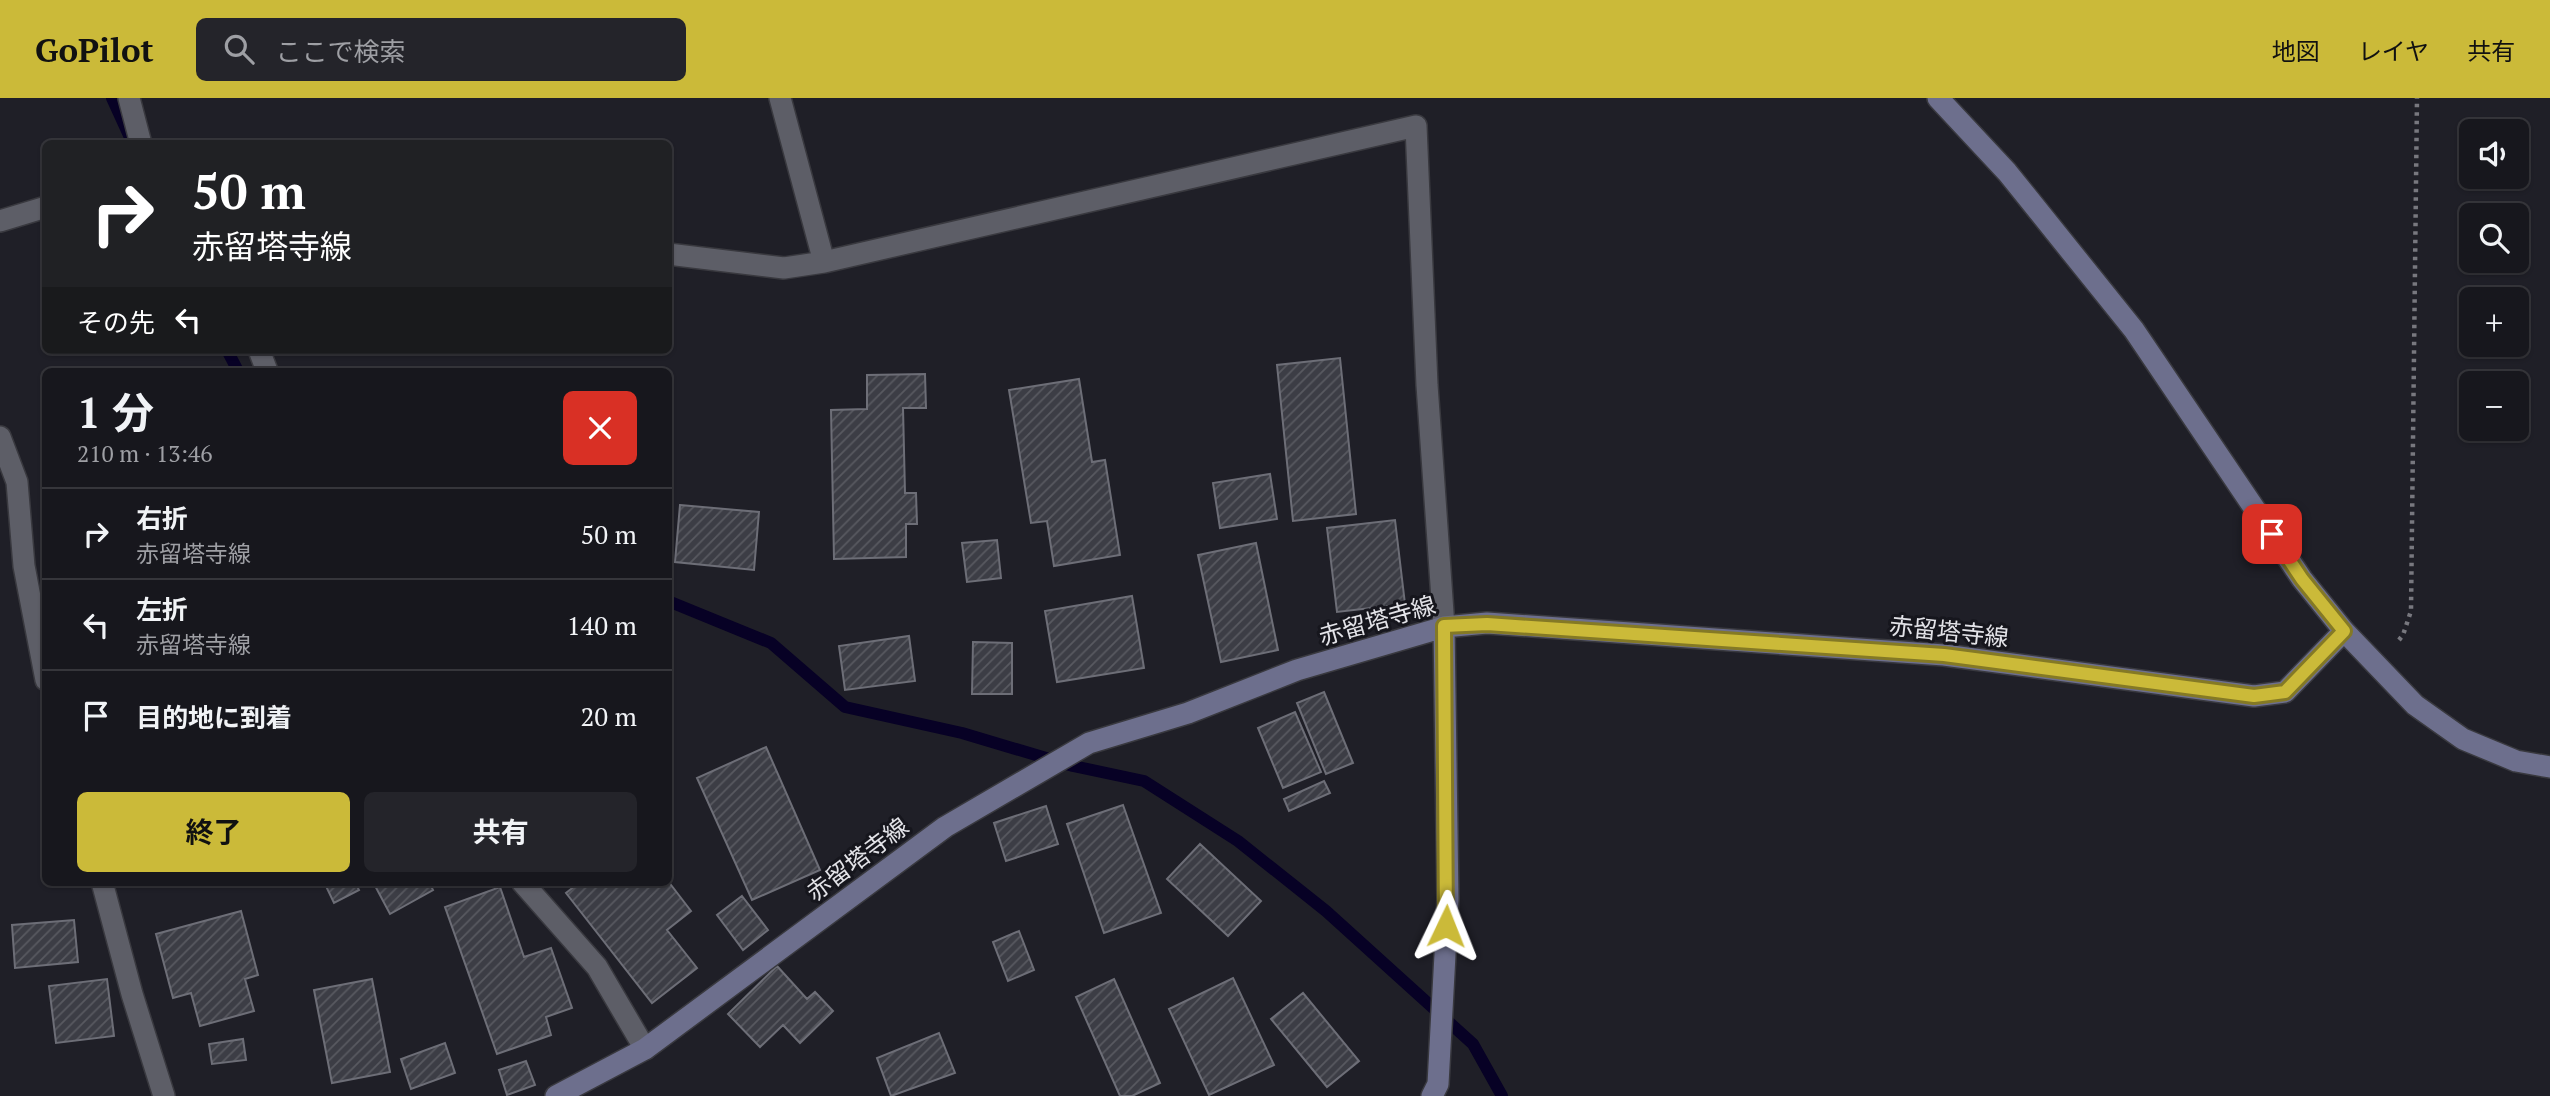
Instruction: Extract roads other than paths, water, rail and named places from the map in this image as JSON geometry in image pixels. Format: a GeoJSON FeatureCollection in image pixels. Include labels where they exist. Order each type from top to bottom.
{"type":"FeatureCollection","features":[{"type":"Feature","properties":{"kind":"main road"},"geometry":{"type":"LineString","coordinates":[[1938,98],[2007,172],[2134,330],[2302,579],[2344,631],[2415,705],[2463,739],[2516,761],[2550,768]]}},
{"type":"Feature","properties":{"kind":"main road","name":"赤留塔寺線"},"geometry":{"type":"LineString","coordinates":[[556,1096],[645,1049],[945,827],[1089,743],[1188,713],[1297,670],[1444,626],[1487,624],[1944,655],[2254,696],[2285,692],[2344,631]]}},
{"type":"Feature","properties":{"kind":"main road"},"geometry":{"type":"LineString","coordinates":[[1432,1096],[1438,1084],[1448,900],[1444,626]]}},
{"type":"Feature","properties":{"kind":"street"},"geometry":{"type":"LineString","coordinates":[[129,98],[140,140]]}},
{"type":"Feature","properties":{"kind":"street"},"geometry":{"type":"LineString","coordinates":[[780,98],[824,262]]}},
{"type":"Feature","properties":{"kind":"street"},"geometry":{"type":"LineString","coordinates":[[672,254],[784,268],[824,262],[1416,127],[1427,385],[1444,626]]}},
{"type":"Feature","properties":{"kind":"street"},"geometry":{"type":"LineString","coordinates":[[0,221],[42,209]]}},
{"type":"Feature","properties":{"kind":"street"},"geometry":{"type":"LineString","coordinates":[[0,437],[17,482],[24,566],[42,659]]}},
{"type":"Feature","properties":{"kind":"street"},"geometry":{"type":"LineString","coordinates":[[103,886],[132,995],[164,1096]]}},
{"type":"Feature","properties":{"kind":"street"},"geometry":{"type":"LineString","coordinates":[[526,886],[597,967],[645,1049]]}},
{"type":"Feature","properties":{"kind":"waterway"},"geometry":{"type":"LineString","coordinates":[[112,98],[131,140]]}},
{"type":"Feature","properties":{"kind":"waterway"},"geometry":{"type":"LineString","coordinates":[[229,354],[236,368]]}},
{"type":"Feature","properties":{"kind":"waterway"},"geometry":{"type":"LineString","coordinates":[[672,603],[771,643],[845,707],[962,733],[1073,766],[1144,781],[1238,841],[1326,911],[1473,1044],[1502,1096]]}}]}
